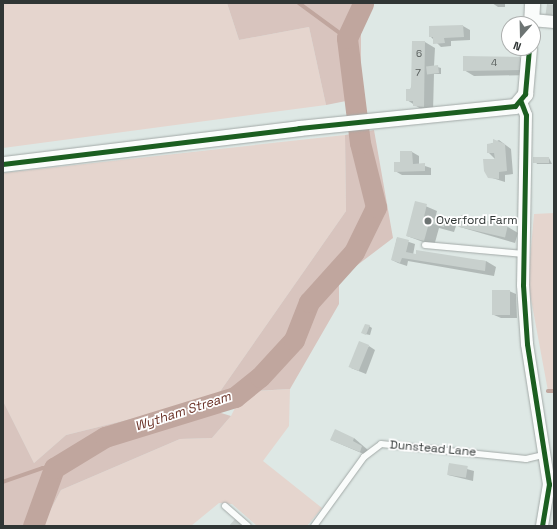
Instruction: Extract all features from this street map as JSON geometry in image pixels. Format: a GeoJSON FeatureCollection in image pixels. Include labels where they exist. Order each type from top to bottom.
{"type":"FeatureCollection","features":[{"type":"Feature","properties":{"kind":"street"},"geometry":{"type":"LineString","coordinates":[[532,3],[532,16]]}},
{"type":"Feature","properties":{"kind":"street"},"geometry":{"type":"LineString","coordinates":[[541,22],[554,22]]}},
{"type":"Feature","properties":{"kind":"street"},"geometry":{"type":"LineString","coordinates":[[528,56],[521,102],[526,115],[524,254],[527,344],[543,455],[549,484],[542,526]]}},
{"type":"Feature","properties":{"kind":"street"},"geometry":{"type":"LineString","coordinates":[[3,164],[369,120],[514,106],[521,102]]}},
{"type":"Feature","properties":{"kind":"lane"},"geometry":{"type":"LineString","coordinates":[[425,245],[524,254]]}},
{"type":"Feature","properties":{"kind":"lane","name":"Dunstead Lane"},"geometry":{"type":"LineString","coordinates":[[314,526],[364,457],[381,444],[526,459],[543,455]]}},
{"type":"Feature","properties":{"kind":"lane"},"geometry":{"type":"LineString","coordinates":[[225,506],[248,526]]}},
{"type":"Feature","properties":{"kind":"shaded area"},"geometry":{"type":"Polygon","coordinates":[[[3,3],[227,3],[239,40],[309,27],[326,105],[3,148],[3,3]]]}},
{"type":"Feature","properties":{"kind":"shaded area"},"geometry":{"type":"Polygon","coordinates":[[[227,3],[369,3],[361,30],[361,98],[326,105],[309,27],[239,40],[227,3]]]}},
{"type":"Feature","properties":{"kind":"shaded area"},"geometry":{"type":"Polygon","coordinates":[[[374,130],[393,238],[339,279],[339,304],[290,389],[219,393],[346,211],[345,135],[374,130]]]}},
{"type":"Feature","properties":{"kind":"shaded area"},"geometry":{"type":"Polygon","coordinates":[[[345,135],[346,211],[219,393],[191,404],[66,435],[34,463],[3,401],[3,173],[345,135]]]}},
{"type":"Feature","properties":{"kind":"shaded area"},"geometry":{"type":"Polygon","coordinates":[[[554,213],[554,391],[548,391],[528,283],[534,214],[554,213]]]}},
{"type":"Feature","properties":{"kind":"shaded area"},"geometry":{"type":"Polygon","coordinates":[[[290,389],[289,426],[263,461],[322,508],[307,526],[257,526],[232,504],[219,503],[191,526],[42,526],[61,490],[180,439],[212,438],[231,416],[243,392],[290,389]]]}},
{"type":"Feature","properties":{"kind":"shaded area"},"geometry":{"type":"Polygon","coordinates":[[[3,401],[34,463],[66,435],[191,404],[231,416],[212,438],[180,439],[61,490],[42,526],[3,526],[3,401]]]}},
{"type":"Feature","properties":{"kind":"building"},"geometry":{"type":"Polygon","coordinates":[[[547,4],[554,5],[552,16],[545,15],[547,4]]]}},
{"type":"Feature","properties":{"kind":"building"},"geometry":{"type":"Polygon","coordinates":[[[463,25],[464,37],[444,38],[445,43],[433,44],[433,37],[429,37],[429,26],[463,25]]]}},
{"type":"Feature","properties":{"kind":"building"},"geometry":{"type":"Polygon","coordinates":[[[412,41],[425,41],[424,107],[413,106],[413,101],[406,101],[406,89],[411,89],[412,41]]]}},
{"type":"Feature","properties":{"kind":"building"},"geometry":{"type":"Polygon","coordinates":[[[463,56],[520,57],[521,70],[463,71],[463,56]]]}},
{"type":"Feature","properties":{"kind":"building"},"geometry":{"type":"Polygon","coordinates":[[[438,65],[439,73],[427,74],[426,66],[438,65]]]}},
{"type":"Feature","properties":{"kind":"building"},"geometry":{"type":"Polygon","coordinates":[[[493,139],[505,144],[507,171],[499,172],[499,179],[488,178],[484,171],[483,159],[495,159],[494,153],[487,153],[487,144],[493,143],[493,139]]]}},
{"type":"Feature","properties":{"kind":"building"},"geometry":{"type":"Polygon","coordinates":[[[400,151],[412,151],[413,164],[425,163],[425,171],[394,172],[394,162],[400,162],[400,151]]]}},
{"type":"Feature","properties":{"kind":"building"},"geometry":{"type":"Polygon","coordinates":[[[533,157],[549,157],[549,163],[533,163],[533,157]]]}},
{"type":"Feature","properties":{"kind":"building","name":"Overford Farm"},"geometry":{"type":"Polygon","coordinates":[[[415,201],[427,204],[424,217],[446,220],[444,227],[429,223],[424,241],[406,236],[415,201]]]}},
{"type":"Feature","properties":{"kind":"building"},"geometry":{"type":"Polygon","coordinates":[[[461,215],[508,226],[505,237],[458,227],[461,215]]]}},
{"type":"Feature","properties":{"kind":"building"},"geometry":{"type":"Polygon","coordinates":[[[397,237],[409,240],[406,252],[416,254],[416,250],[486,261],[485,271],[402,258],[400,263],[391,260],[397,237]]]}},
{"type":"Feature","properties":{"kind":"building"},"geometry":{"type":"Polygon","coordinates":[[[492,290],[510,290],[510,315],[492,315],[492,290]]]}},
{"type":"Feature","properties":{"kind":"building"},"geometry":{"type":"Polygon","coordinates":[[[365,324],[370,325],[366,335],[361,333],[365,324]]]}},
{"type":"Feature","properties":{"kind":"building"},"geometry":{"type":"Polygon","coordinates":[[[359,341],[369,345],[359,371],[349,367],[359,341]]]}},
{"type":"Feature","properties":{"kind":"building"},"geometry":{"type":"Polygon","coordinates":[[[335,429],[354,438],[353,441],[362,446],[360,452],[330,440],[335,429]]]}},
{"type":"Feature","properties":{"kind":"building"},"geometry":{"type":"Polygon","coordinates":[[[449,463],[468,466],[466,478],[447,475],[449,463]]]}},
{"type":"Feature","properties":{"kind":"building"},"geometry":{"type":"Polygon","coordinates":[[[235,519],[243,526],[229,526],[235,519]]]}},
{"type":"Feature","properties":{"kind":"waterway","name":"Wytham Stream"},"geometry":{"type":"LineString","coordinates":[[299,3],[347,38]]}},
{"type":"Feature","properties":{"kind":"waterway","name":"Wytham Stream"},"geometry":{"type":"LineString","coordinates":[[33,526],[54,468],[105,437],[235,397],[260,377],[294,340],[309,302],[354,252],[376,207],[360,143],[347,38],[363,3]]}},
{"type":"Feature","properties":{"kind":"waterway"},"geometry":{"type":"LineString","coordinates":[[548,391],[554,391]]}},
{"type":"Feature","properties":{"kind":"waterway"},"geometry":{"type":"LineString","coordinates":[[3,482],[43,468],[54,468]]}},
{"type":"Feature","properties":{"kind":"cycle path"},"geometry":{"type":"LineString","coordinates":[[3,164],[299,128],[515,106],[525,94],[528,56]]}},
{"type":"Feature","properties":{"kind":"cycle path"},"geometry":{"type":"LineString","coordinates":[[521,102],[526,115],[523,285],[527,344],[549,484],[542,526]]}},
{"type":"Feature","properties":{"kind":"place","name":"Overford Farm"},"geometry":{"type":"Point","coordinates":[428,221]}}]}
